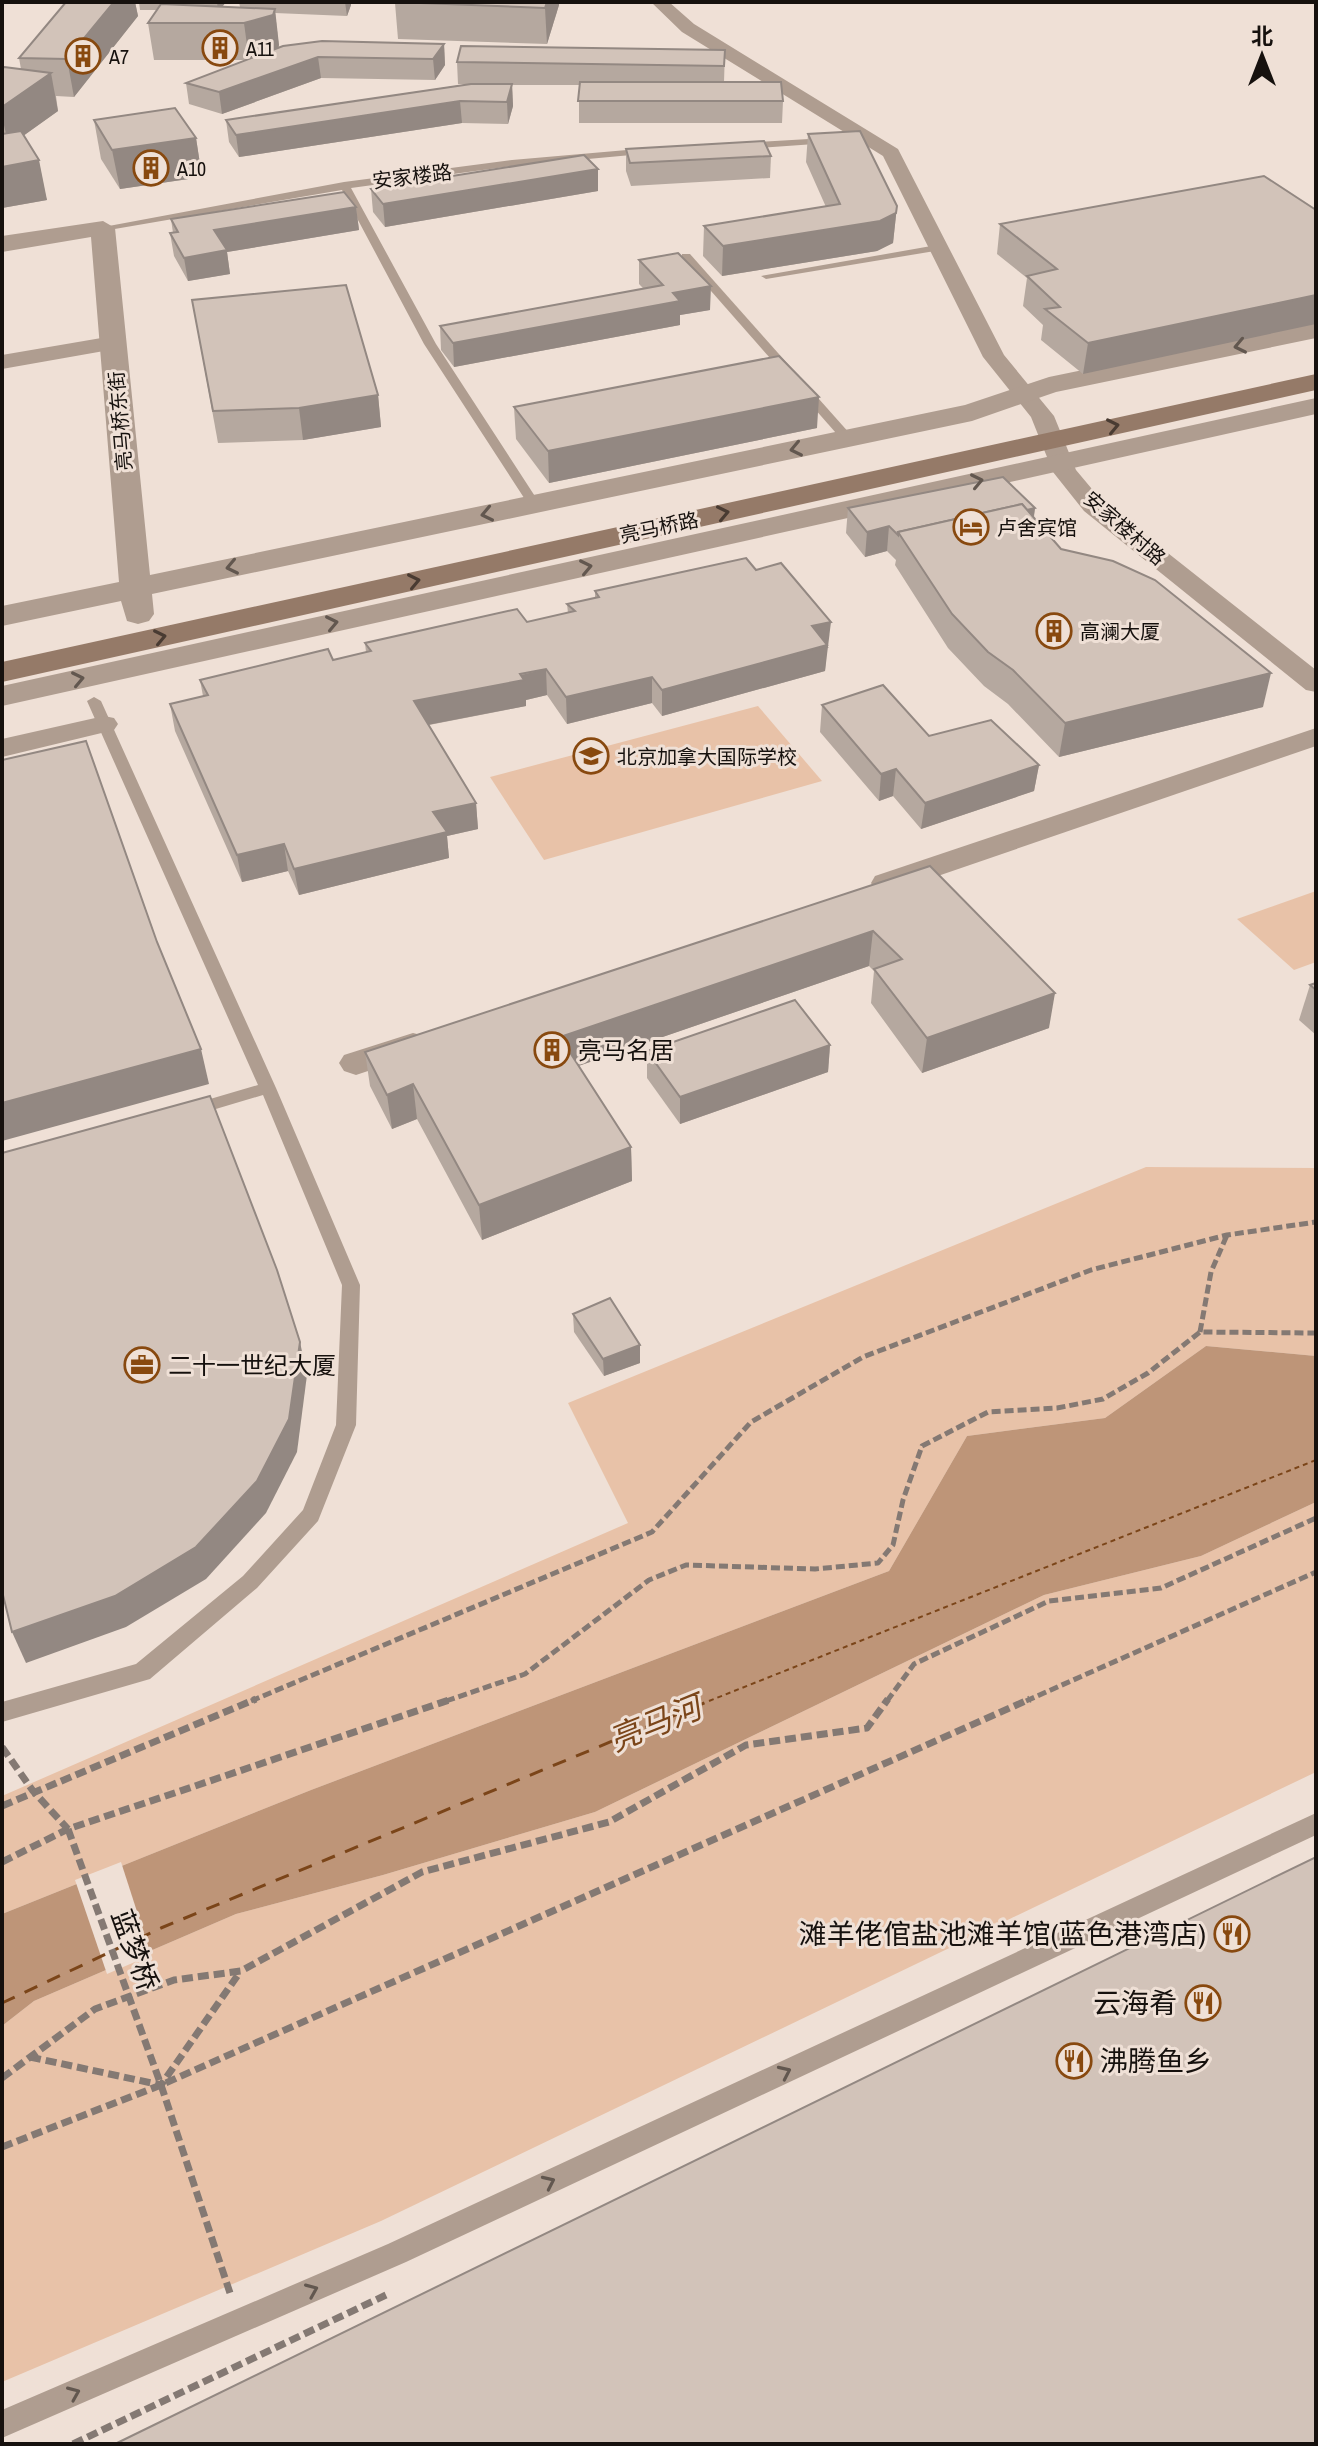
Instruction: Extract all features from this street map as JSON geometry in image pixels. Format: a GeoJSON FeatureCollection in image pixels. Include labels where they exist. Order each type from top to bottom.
{"type":"FeatureCollection","features":[{"type":"Feature","properties":{"kind":"main road","name":"亮马桥路"},"geometry":{"type":"LineString","coordinates":[[2,672],[1045,428],[1316,358]]}},
{"type":"Feature","properties":{"kind":"main road","name":"亮马桥路"},"geometry":{"type":"LineString","coordinates":[[2,643],[137,601],[1045,428],[1316,382]]}},
{"type":"Feature","properties":{"kind":"street","name":"安家楼村路"},"geometry":{"type":"LineString","coordinates":[[659,2],[688,28],[891,153],[994,357],[1045,428],[1093,506],[1316,684]]}},
{"type":"Feature","properties":{"kind":"street","name":"安家楼路"},"geometry":{"type":"LineString","coordinates":[[2,244],[103,228]]}},
{"type":"Feature","properties":{"kind":"street","name":"亮马桥东街"},"geometry":{"type":"LineString","coordinates":[[103,228],[137,601]]}},
{"type":"Feature","properties":{"kind":"street"},"geometry":{"type":"LineString","coordinates":[[2,696],[1045,428],[1316,330]]}},
{"type":"Feature","properties":{"kind":"street"},"geometry":{"type":"LineString","coordinates":[[2,362],[113,343]]}},
{"type":"Feature","properties":{"kind":"street"},"geometry":{"type":"LineString","coordinates":[[2,616],[137,601],[534,504],[972,412],[1045,428],[1316,406]]}},
{"type":"Feature","properties":{"kind":"street"},"geometry":{"type":"LineString","coordinates":[[2,748],[99,713]]}},
{"type":"Feature","properties":{"kind":"street"},"geometry":{"type":"LineString","coordinates":[[856,893],[1316,737]]}},
{"type":"Feature","properties":{"kind":"street"},"geometry":{"type":"LineString","coordinates":[[356,1063],[447,1032]]}},
{"type":"Feature","properties":{"kind":"lane"},"geometry":{"type":"LineString","coordinates":[[732,147],[826,141]]}},
{"type":"Feature","properties":{"kind":"lane","name":"安家楼路"},"geometry":{"type":"LineString","coordinates":[[103,228],[344,185],[575,155],[669,150]]}},
{"type":"Feature","properties":{"kind":"lane"},"geometry":{"type":"LineString","coordinates":[[344,185],[430,344],[534,504]]}},
{"type":"Feature","properties":{"kind":"lane"},"geometry":{"type":"LineString","coordinates":[[766,276],[937,248]]}},
{"type":"Feature","properties":{"kind":"lane"},"geometry":{"type":"LineString","coordinates":[[686,256],[847,438]]}},
{"type":"Feature","properties":{"kind":"lane"},"geometry":{"type":"LineString","coordinates":[[2,1712],[142,1672],[250,1582],[311,1515],[346,1425],[351,1285],[268,1088],[99,713]]}},
{"type":"Feature","properties":{"kind":"lane"},"geometry":{"type":"LineString","coordinates":[[164,1118],[268,1088]]}},
{"type":"Feature","properties":{"kind":"lane"},"geometry":{"type":"LineString","coordinates":[[2,2424],[397,2253],[1316,1824]]}},
{"type":"Feature","properties":{"kind":"path"},"geometry":{"type":"LineString","coordinates":[[2,1806],[652,1532],[751,1422],[863,1357],[1091,1270],[1227,1235],[1316,1222]]}},
{"type":"Feature","properties":{"kind":"path"},"geometry":{"type":"LineString","coordinates":[[1200,1332],[1211,1272],[1227,1235]]}},
{"type":"Feature","properties":{"kind":"path"},"geometry":{"type":"LineString","coordinates":[[2,1862],[68,1829],[525,1674],[649,1580],[686,1565],[815,1569],[878,1563],[893,1545],[903,1500],[922,1446],[988,1412],[1057,1408],[1103,1399],[1148,1373],[1200,1332],[1316,1333]]}},
{"type":"Feature","properties":{"kind":"path"},"geometry":{"type":"LineString","coordinates":[[2,2078],[95,2009],[174,1980],[241,1971],[422,1872],[609,1822],[746,1745],[867,1728],[914,1664],[1049,1601],[1161,1588],[1316,1518]]}},
{"type":"Feature","properties":{"kind":"path"},"geometry":{"type":"LineString","coordinates":[[2,2147],[161,2085],[1316,1572]]}},
{"type":"Feature","properties":{"kind":"path"},"geometry":{"type":"LineString","coordinates":[[2,1747],[33,1791],[68,1829]]}},
{"type":"Feature","properties":{"kind":"path","name":"蓝梦桥"},"geometry":{"type":"LineString","coordinates":[[68,1829],[161,2085],[251,2359]]}},
{"type":"Feature","properties":{"kind":"path"},"geometry":{"type":"LineString","coordinates":[[161,2085],[241,1971]]}},
{"type":"Feature","properties":{"kind":"path"},"geometry":{"type":"LineString","coordinates":[[30,2057],[161,2085]]}},
{"type":"Feature","properties":{"kind":"shaded area"},"geometry":{"type":"Polygon","coordinates":[[[758,706],[822,781],[544,860],[490,777],[758,706]]]}},
{"type":"Feature","properties":{"kind":"shaded area"},"geometry":{"type":"Polygon","coordinates":[[[1316,891],[1316,962],[1294,970],[1237,919],[1316,891]]]}},
{"type":"Feature","properties":{"kind":"shaded area"},"geometry":{"type":"Polygon","coordinates":[[[1146,1167],[1316,1168],[1316,1356],[1206,1346],[1105,1418],[967,1436],[889,1571],[311,1790],[2,1914],[2,1796],[628,1523],[568,1403],[1146,1167]]]}},
{"type":"Feature","properties":{"kind":"shaded area"},"geometry":{"type":"Polygon","coordinates":[[[1316,1502],[1316,1772],[381,2221],[2,2382],[2,2026],[34,2001],[236,1914],[383,1875],[595,1812],[1044,1595],[1201,1556],[1316,1502]]]}},
{"type":"Feature","properties":{"kind":"water","name":"亮马河"},"geometry":{"type":"Polygon","coordinates":[[[1206,1346],[1316,1356],[1316,1502],[1201,1556],[1044,1595],[595,1812],[383,1875],[236,1914],[34,2001],[2,2026],[2,1914],[311,1790],[889,1571],[967,1436],[1105,1418],[1206,1346]]]}},
{"type":"Feature","properties":{"kind":"pier"},"geometry":{"type":"Polygon","coordinates":[[[121,1862],[151,1955],[107,1974],[75,1880],[121,1862]]]}},
{"type":"Feature","properties":{"kind":"building"},"geometry":{"type":"Polygon","coordinates":[[[66,2],[114,2],[67,59],[19,58],[66,2]]]}},
{"type":"Feature","properties":{"kind":"building"},"geometry":{"type":"Polygon","coordinates":[[[395,2],[547,2],[545,8],[395,2]]]}},
{"type":"Feature","properties":{"kind":"building"},"geometry":{"type":"Polygon","coordinates":[[[161,4],[275,9],[273,15],[244,23],[148,23],[161,4]]]}},
{"type":"Feature","properties":{"kind":"building"},"geometry":{"type":"Polygon","coordinates":[[[322,41],[444,44],[433,59],[318,57],[219,92],[186,83],[283,46],[322,41]]]}},
{"type":"Feature","properties":{"kind":"building"},"geometry":{"type":"Polygon","coordinates":[[[461,46],[725,50],[724,66],[457,62],[461,46]]]}},
{"type":"Feature","properties":{"kind":"building"},"geometry":{"type":"Polygon","coordinates":[[[4,67],[51,73],[2,107],[4,67]]]}},
{"type":"Feature","properties":{"kind":"building"},"geometry":{"type":"Polygon","coordinates":[[[580,82],[781,82],[783,101],[578,101],[580,82]]]}},
{"type":"Feature","properties":{"kind":"building"},"geometry":{"type":"Polygon","coordinates":[[[471,84],[512,84],[507,102],[460,101],[236,135],[226,120],[471,84]]]}},
{"type":"Feature","properties":{"kind":"building"},"geometry":{"type":"Polygon","coordinates":[[[175,108],[196,138],[112,150],[94,120],[175,108]]]}},
{"type":"Feature","properties":{"kind":"building"},"geometry":{"type":"Polygon","coordinates":[[[21,131],[39,160],[2,167],[2,134],[21,131]]]}},
{"type":"Feature","properties":{"kind":"building"},"geometry":{"type":"Polygon","coordinates":[[[860,131],[897,206],[896,213],[880,221],[723,246],[704,226],[840,204],[808,134],[860,131]]]}},
{"type":"Feature","properties":{"kind":"building"},"geometry":{"type":"Polygon","coordinates":[[[764,141],[771,156],[630,163],[626,149],[764,141]]]}},
{"type":"Feature","properties":{"kind":"building"},"geometry":{"type":"Polygon","coordinates":[[[584,155],[598,169],[383,204],[371,189],[584,155]]]}},
{"type":"Feature","properties":{"kind":"building"},"geometry":{"type":"Polygon","coordinates":[[[1264,176],[1316,210],[1316,295],[1088,343],[1045,309],[1060,307],[1027,276],[1057,269],[1000,224],[1264,176]]]}},
{"type":"Feature","properties":{"kind":"building"},"geometry":{"type":"Polygon","coordinates":[[[344,192],[356,207],[214,230],[227,250],[184,258],[170,233],[178,232],[171,219],[344,192]]]}},
{"type":"Feature","properties":{"kind":"building"},"geometry":{"type":"Polygon","coordinates":[[[678,253],[711,286],[673,293],[680,301],[453,343],[440,326],[663,285],[639,260],[678,253]]]}},
{"type":"Feature","properties":{"kind":"building"},"geometry":{"type":"Polygon","coordinates":[[[346,285],[378,395],[299,408],[213,411],[192,300],[346,285]]]}},
{"type":"Feature","properties":{"kind":"building"},"geometry":{"type":"Polygon","coordinates":[[[779,356],[819,397],[548,451],[514,407],[779,356]]]}},
{"type":"Feature","properties":{"kind":"building"},"geometry":{"type":"Polygon","coordinates":[[[1003,477],[1035,508],[1027,510],[1022,504],[898,532],[898,535],[889,526],[867,532],[848,508],[1003,477]]]}},
{"type":"Feature","properties":{"kind":"building","name":"高澜大厦"},"geometry":{"type":"Polygon","coordinates":[[[1022,504],[1061,549],[1113,561],[1155,580],[1271,673],[1065,723],[952,614],[898,532],[1022,504]]]}},
{"type":"Feature","properties":{"kind":"building"},"geometry":{"type":"Polygon","coordinates":[[[746,558],[756,570],[781,563],[831,622],[812,626],[827,645],[662,690],[652,677],[566,697],[546,669],[520,674],[524,680],[414,701],[476,803],[433,812],[447,832],[294,869],[284,844],[237,855],[170,704],[208,695],[200,680],[328,649],[333,660],[371,651],[365,643],[517,609],[527,622],[575,611],[567,604],[599,597],[595,591],[746,558]]]}},
{"type":"Feature","properties":{"kind":"building"},"geometry":{"type":"Polygon","coordinates":[[[883,685],[929,736],[991,720],[1039,765],[925,803],[896,769],[881,774],[822,705],[883,685]]]}},
{"type":"Feature","properties":{"kind":"building"},"geometry":{"type":"Polygon","coordinates":[[[86,741],[157,942],[201,1049],[2,1103],[2,760],[86,741]]]}},
{"type":"Feature","properties":{"kind":"building"},"geometry":{"type":"Polygon","coordinates":[[[930,866],[1055,993],[927,1038],[874,969],[902,959],[873,931],[560,1037],[631,1147],[479,1205],[413,1084],[387,1095],[365,1052],[930,866]]]}},
{"type":"Feature","properties":{"kind":"building"},"geometry":{"type":"Polygon","coordinates":[[[795,1000],[830,1045],[680,1097],[647,1051],[795,1000]]]}},
{"type":"Feature","properties":{"kind":"building"},"geometry":{"type":"Polygon","coordinates":[[[210,1096],[277,1270],[300,1342],[289,1419],[257,1481],[196,1547],[115,1596],[12,1632],[2,1591],[2,1153],[210,1096]]]}},
{"type":"Feature","properties":{"kind":"building"},"geometry":{"type":"Polygon","coordinates":[[[610,1298],[640,1345],[603,1359],[573,1314],[610,1298]]]}},
{"type":"Feature","properties":{"kind":"building"},"geometry":{"type":"Polygon","coordinates":[[[1316,1857],[1316,2444],[115,2444],[1316,1857]]]}},
{"type":"Feature","properties":{"kind":"ferry route"},"geometry":{"type":"LineString","coordinates":[[713,1699],[1316,1460]]}},
{"type":"Feature","properties":{"kind":"ferry route"},"geometry":{"type":"LineString","coordinates":[[2,2003],[161,1928],[713,1699]]}},
{"type":"Feature","properties":{"kind":"ferry route"},"geometry":{"type":"LineString","coordinates":[[709,1701],[713,1699]]}},
{"type":"Feature","properties":{"kind":"place","name":"A11"},"geometry":{"type":"Point","coordinates":[220,48]}},
{"type":"Feature","properties":{"kind":"place","name":"A7"},"geometry":{"type":"Point","coordinates":[83,56]}},
{"type":"Feature","properties":{"kind":"place","name":"A10"},"geometry":{"type":"Point","coordinates":[151,168]}},
{"type":"Feature","properties":{"kind":"place","name":"卢舍宾馆"},"geometry":{"type":"Point","coordinates":[971,527]}},
{"type":"Feature","properties":{"kind":"place","name":"高澜大厦"},"geometry":{"type":"Point","coordinates":[1054,631]}},
{"type":"Feature","properties":{"kind":"place","name":"北京加拿大国际学校"},"geometry":{"type":"Point","coordinates":[591,756]}},
{"type":"Feature","properties":{"kind":"place","name":"亮马名居"},"geometry":{"type":"Point","coordinates":[552,1050]}},
{"type":"Feature","properties":{"kind":"place","name":"二十一世纪大厦"},"geometry":{"type":"Point","coordinates":[142,1365]}},
{"type":"Feature","properties":{"kind":"place","name":"滩羊佬倌盐池滩羊馆(蓝色港湾店)"},"geometry":{"type":"Point","coordinates":[1232,1934]}},
{"type":"Feature","properties":{"kind":"place","name":"云海肴"},"geometry":{"type":"Point","coordinates":[1203,2003]}},
{"type":"Feature","properties":{"kind":"place","name":"沸腾鱼乡"},"geometry":{"type":"Point","coordinates":[1074,2061]}}]}
